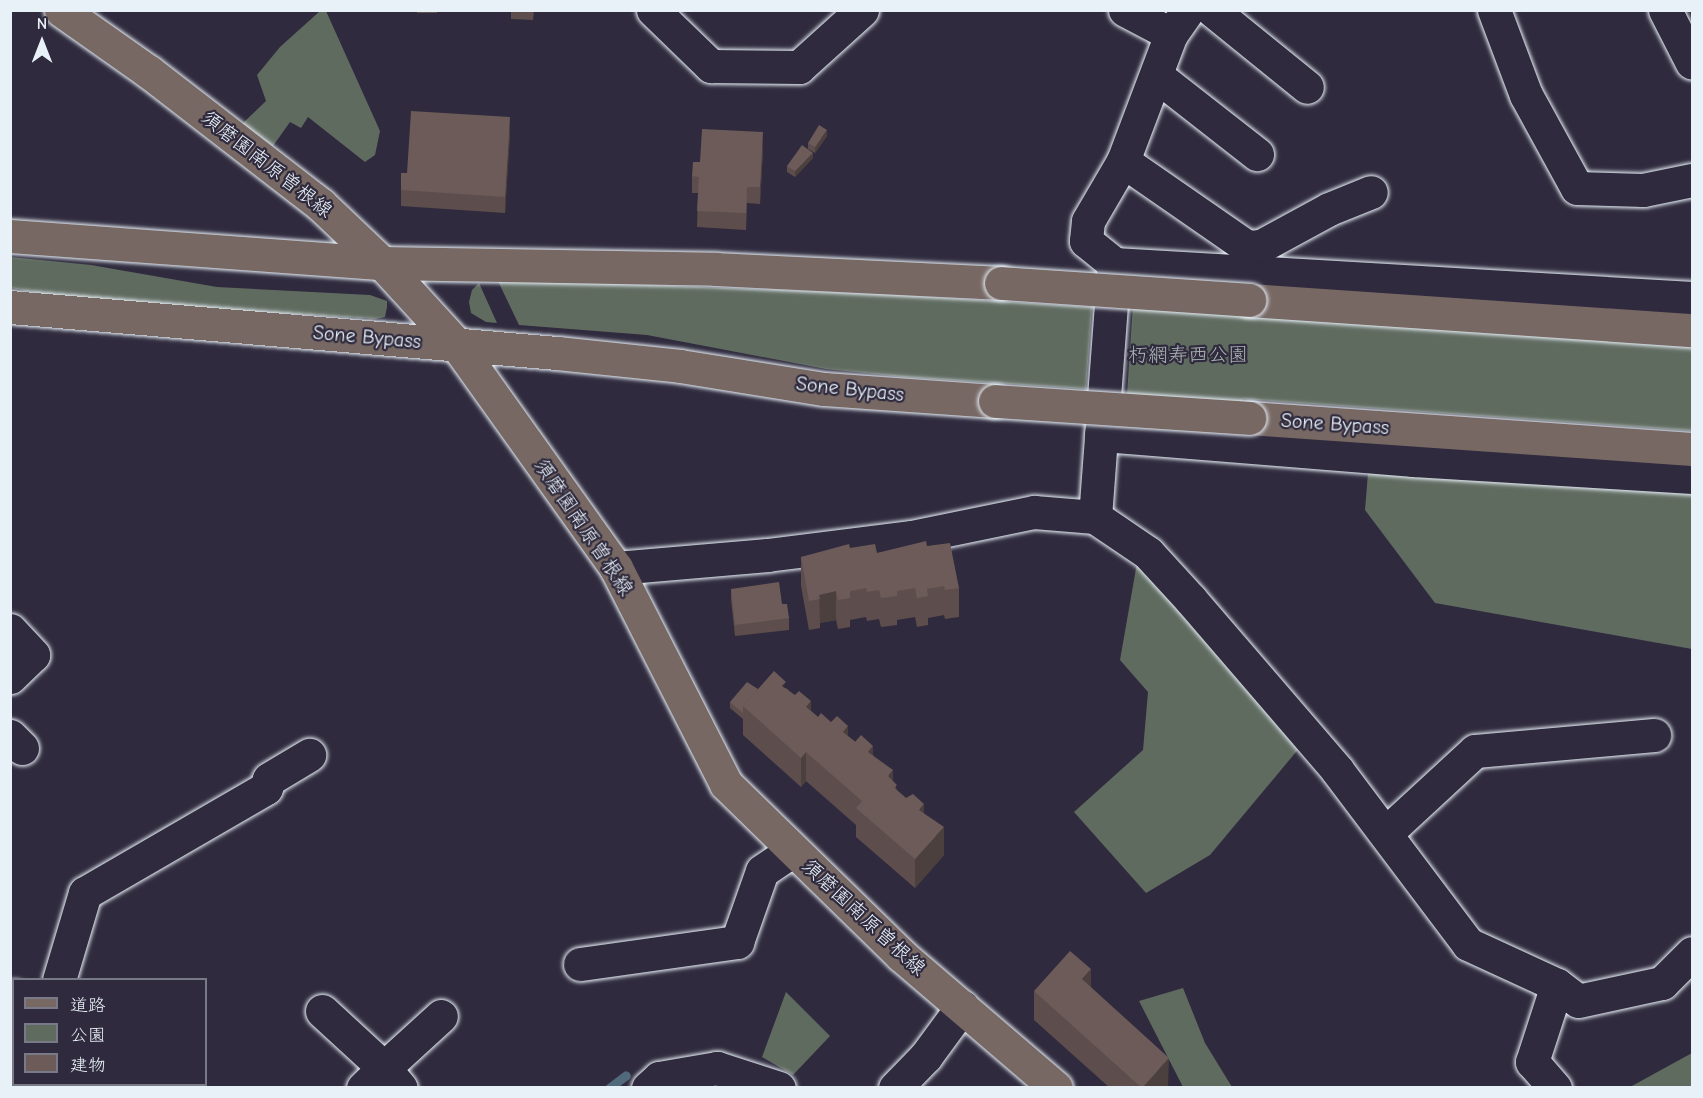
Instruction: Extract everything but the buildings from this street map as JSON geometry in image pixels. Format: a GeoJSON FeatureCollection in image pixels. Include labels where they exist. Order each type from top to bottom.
{"type":"FeatureCollection","features":[{"type":"Feature","properties":{"kind":"main road","name":"須磨園南原曽根線"},"geometry":{"type":"LineString","coordinates":[[61,10],[149,72],[320,204],[382,263],[457,345],[616,568],[726,784],[901,955],[1056,1088]]}},
{"type":"Feature","properties":{"kind":"main road"},"geometry":{"type":"LineString","coordinates":[[10,236],[382,263],[716,269],[1001,282],[1247,274],[1692,330]]}},
{"type":"Feature","properties":{"kind":"main road","name":"Sone Bypass"},"geometry":{"type":"LineString","coordinates":[[10,307],[680,366],[824,389],[1692,449]]}},
{"type":"Feature","properties":{"kind":"street"},"geometry":{"type":"LineString","coordinates":[[652,10],[711,66],[799,67],[862,10]]}},
{"type":"Feature","properties":{"kind":"street"},"geometry":{"type":"LineString","coordinates":[[1125,10],[1179,22],[1123,161],[1088,221],[1086,241],[1114,264],[1247,274],[1692,298]]}},
{"type":"Feature","properties":{"kind":"street"},"geometry":{"type":"LineString","coordinates":[[1212,10],[1307,87]]}},
{"type":"Feature","properties":{"kind":"street"},"geometry":{"type":"LineString","coordinates":[[1494,10],[1526,95],[1577,188],[1643,190],[1692,180]]}},
{"type":"Feature","properties":{"kind":"street"},"geometry":{"type":"LineString","coordinates":[[1665,10],[1692,63]]}},
{"type":"Feature","properties":{"kind":"street"},"geometry":{"type":"LineString","coordinates":[[1157,76],[1257,154]]}},
{"type":"Feature","properties":{"kind":"street"},"geometry":{"type":"LineString","coordinates":[[1123,161],[1247,274]]}},
{"type":"Feature","properties":{"kind":"street"},"geometry":{"type":"LineString","coordinates":[[1247,274],[1261,246],[1329,209],[1371,192]]}},
{"type":"Feature","properties":{"kind":"street"},"geometry":{"type":"LineString","coordinates":[[1095,517],[1114,264]]}},
{"type":"Feature","properties":{"kind":"street"},"geometry":{"type":"LineString","coordinates":[[1101,435],[1413,460],[1692,477]]}},
{"type":"Feature","properties":{"kind":"street"},"geometry":{"type":"LineString","coordinates":[[616,568],[767,555],[912,537],[1034,512],[1095,517],[1148,553],[1191,600],[1337,770],[1468,945],[1557,985],[1578,1001],[1662,983],[1692,953]]}},
{"type":"Feature","properties":{"kind":"street"},"geometry":{"type":"LineString","coordinates":[[10,630],[33,655],[10,677]]}},
{"type":"Feature","properties":{"kind":"street"},"geometry":{"type":"LineString","coordinates":[[1386,833],[1475,751],[1654,735]]}},
{"type":"Feature","properties":{"kind":"street"},"geometry":{"type":"LineString","coordinates":[[60,978],[85,893],[266,788],[269,780],[309,755]]}},
{"type":"Feature","properties":{"kind":"street"},"geometry":{"type":"LineString","coordinates":[[580,964],[737,942],[762,871],[793,850]]}},
{"type":"Feature","properties":{"kind":"street"},"geometry":{"type":"LineString","coordinates":[[1555,1088],[1532,1062],[1557,985]]}},
{"type":"Feature","properties":{"kind":"street"},"geometry":{"type":"LineString","coordinates":[[895,1088],[926,1056],[962,1007]]}},
{"type":"Feature","properties":{"kind":"street"},"geometry":{"type":"LineString","coordinates":[[322,1011],[383,1081],[441,1016]]}},
{"type":"Feature","properties":{"kind":"street"},"geometry":{"type":"LineString","coordinates":[[648,1088],[659,1078],[717,1068],[779,1088]]}},
{"type":"Feature","properties":{"kind":"green space"},"geometry":{"type":"Polygon","coordinates":[[[320,11],[326,11],[380,131],[375,155],[365,162],[308,117],[301,128],[290,122],[273,146],[241,125],[266,101],[257,75],[280,47],[320,11]]]}},
{"type":"Feature","properties":{"kind":"green space"},"geometry":{"type":"Polygon","coordinates":[[[10,257],[91,265],[217,287],[370,295],[387,301],[387,307],[385,317],[376,319],[89,302],[11,288],[10,257]]]}},
{"type":"Feature","properties":{"kind":"green space","name":"朽網寿西公園"},"geometry":{"type":"Polygon","coordinates":[[[1135,275],[1248,317],[1692,345],[1692,431],[1243,399],[1240,433],[1125,425],[1135,275]]]}},
{"type":"Feature","properties":{"kind":"green space"},"geometry":{"type":"Polygon","coordinates":[[[497,279],[882,294],[1092,307],[1086,389],[903,377],[826,369],[647,335],[519,325],[497,279]]]}},
{"type":"Feature","properties":{"kind":"green space"},"geometry":{"type":"Polygon","coordinates":[[[479,283],[497,323],[486,322],[471,313],[469,302],[472,290],[479,283]]]}},
{"type":"Feature","properties":{"kind":"green space"},"geometry":{"type":"Polygon","coordinates":[[[1368,473],[1692,494],[1692,649],[1435,603],[1365,510],[1368,473]]]}},
{"type":"Feature","properties":{"kind":"green space"},"geometry":{"type":"Polygon","coordinates":[[[1138,557],[1301,746],[1210,855],[1146,893],[1074,812],[1143,750],[1148,692],[1120,660],[1138,557]]]}},
{"type":"Feature","properties":{"kind":"green space"},"geometry":{"type":"Polygon","coordinates":[[[1183,988],[1205,1043],[1232,1087],[1183,1087],[1139,1001],[1183,988]]]}},
{"type":"Feature","properties":{"kind":"green space"},"geometry":{"type":"Polygon","coordinates":[[[786,992],[830,1036],[793,1075],[762,1057],[786,992]]]}},
{"type":"Feature","properties":{"kind":"green space"},"geometry":{"type":"Polygon","coordinates":[[[1692,1053],[1692,1087],[1630,1087],[1692,1053]]]}},
{"type":"Feature","properties":{"kind":"waterway"},"geometry":{"type":"LineString","coordinates":[[609,1088],[626,1075]]}}]}
